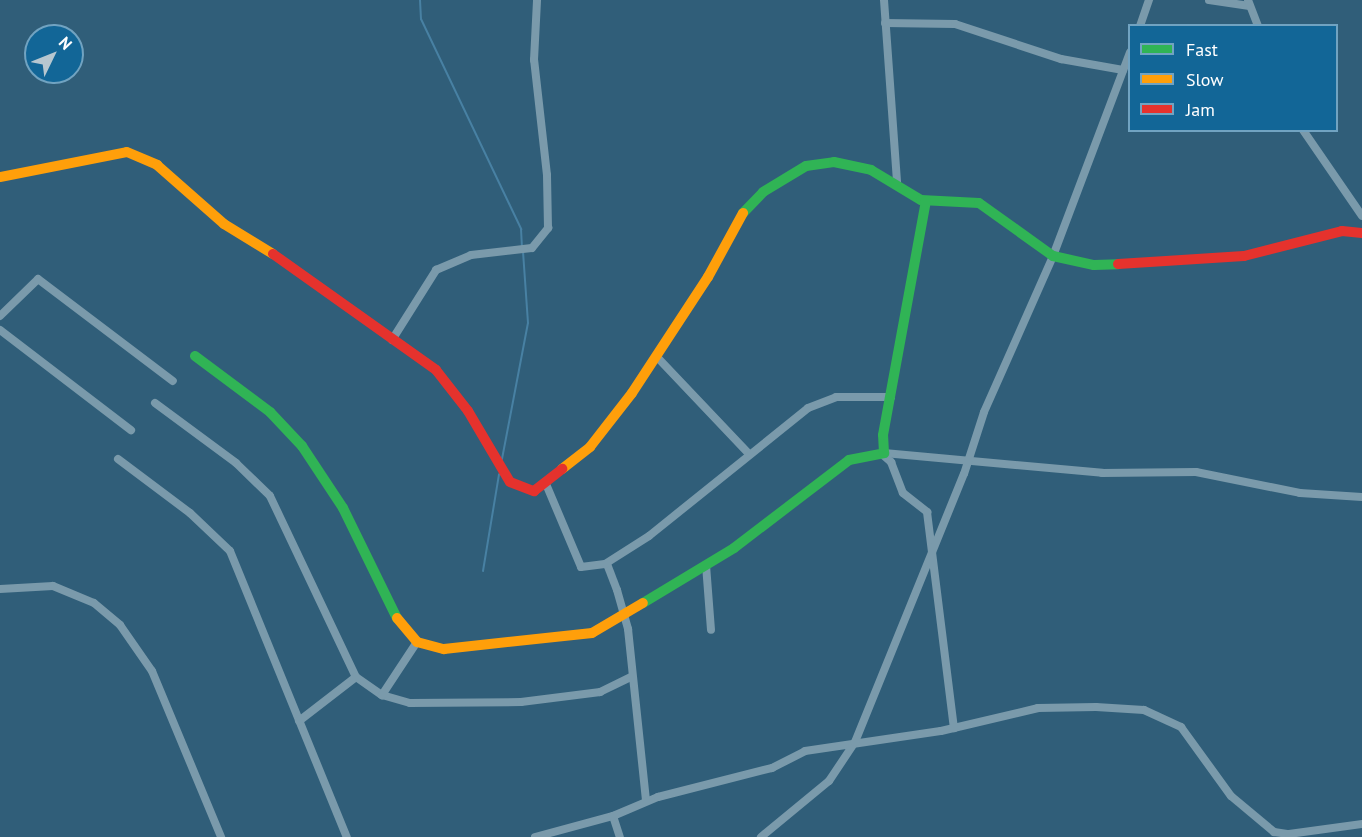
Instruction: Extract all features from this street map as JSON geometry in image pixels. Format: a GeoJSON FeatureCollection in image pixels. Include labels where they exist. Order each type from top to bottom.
{"type":"FeatureCollection","features":[{"type":"Feature","properties":{"kind":"street"},"geometry":{"type":"LineString","coordinates":[[392,340],[436,270],[471,255],[532,248],[548,228],[547,176],[534,60],[537,0]]}},
{"type":"Feature","properties":{"kind":"street"},"geometry":{"type":"LineString","coordinates":[[884,0],[897,182]]}},
{"type":"Feature","properties":{"kind":"street"},"geometry":{"type":"LineString","coordinates":[[1141,24],[1149,0]]}},
{"type":"Feature","properties":{"kind":"street"},"geometry":{"type":"LineString","coordinates":[[1209,0],[1249,3],[1257,24]]}},
{"type":"Feature","properties":{"kind":"street"},"geometry":{"type":"LineString","coordinates":[[885,22],[955,24],[1061,59],[1123,70]]}},
{"type":"Feature","properties":{"kind":"street"},"geometry":{"type":"LineString","coordinates":[[761,837],[829,781],[855,742],[969,459],[984,412],[1053,256],[1128,57]]}},
{"type":"Feature","properties":{"kind":"street"},"geometry":{"type":"LineString","coordinates":[[1304,132],[1362,216]]}},
{"type":"Feature","properties":{"kind":"street"},"geometry":{"type":"LineString","coordinates":[[0,177],[110,153],[127,152],[148,160],[224,224],[328,289],[392,340],[436,370],[454,391],[510,482],[534,491],[546,484],[590,447],[657,357],[740,216],[763,192],[806,166],[834,162],[871,170],[897,182],[926,201],[959,198],[980,203],[1053,256],[1094,265],[1181,262],[1282,250],[1342,231],[1362,232]]}},
{"type":"Feature","properties":{"kind":"street"},"geometry":{"type":"LineString","coordinates":[[926,201],[891,397],[884,454],[891,462],[903,493],[927,512],[954,728]]}},
{"type":"Feature","properties":{"kind":"street"},"geometry":{"type":"LineString","coordinates":[[0,316],[38,279],[173,381]]}},
{"type":"Feature","properties":{"kind":"street"},"geometry":{"type":"LineString","coordinates":[[0,330],[131,429]]}},
{"type":"Feature","properties":{"kind":"street"},"geometry":{"type":"LineString","coordinates":[[195,356],[270,412],[302,446],[343,508],[392,611],[417,642],[444,649],[598,631],[624,613],[706,565],[849,460],[884,454],[969,459],[1102,473],[1196,472],[1300,493],[1362,497]]}},
{"type":"Feature","properties":{"kind":"street"},"geometry":{"type":"LineString","coordinates":[[657,357],[748,453]]}},
{"type":"Feature","properties":{"kind":"street"},"geometry":{"type":"LineString","coordinates":[[546,484],[582,567],[605,564],[648,536],[748,453],[819,401],[891,397]]}},
{"type":"Feature","properties":{"kind":"street"},"geometry":{"type":"LineString","coordinates":[[155,403],[236,463],[270,496],[356,677],[382,695],[410,703],[521,702],[600,692],[631,676]]}},
{"type":"Feature","properties":{"kind":"street"},"geometry":{"type":"LineString","coordinates":[[118,459],[190,513],[230,551],[347,837]]}},
{"type":"Feature","properties":{"kind":"street"},"geometry":{"type":"LineString","coordinates":[[605,564],[624,613],[646,801]]}},
{"type":"Feature","properties":{"kind":"street"},"geometry":{"type":"LineString","coordinates":[[706,565],[711,630]]}},
{"type":"Feature","properties":{"kind":"street"},"geometry":{"type":"LineString","coordinates":[[0,589],[53,586],[94,603],[120,625],[152,671],[221,837]]}},
{"type":"Feature","properties":{"kind":"street"},"geometry":{"type":"LineString","coordinates":[[382,695],[417,642]]}},
{"type":"Feature","properties":{"kind":"street"},"geometry":{"type":"LineString","coordinates":[[299,721],[356,677]]}},
{"type":"Feature","properties":{"kind":"street"},"geometry":{"type":"LineString","coordinates":[[535,837],[613,816],[646,801],[772,768],[805,752],[855,742],[954,728],[1038,708],[1144,710],[1181,727],[1231,796],[1274,832],[1289,834],[1362,825]]}},
{"type":"Feature","properties":{"kind":"street"},"geometry":{"type":"LineString","coordinates":[[613,816],[620,837]]}},
{"type":"Feature","properties":{"kind":"waterway"},"geometry":{"type":"LineString","coordinates":[[420,0],[421,19],[521,229],[522,246]]}},
{"type":"Feature","properties":{"kind":"waterway"},"geometry":{"type":"LineString","coordinates":[[502,459],[528,323],[523,251]]}},
{"type":"Feature","properties":{"kind":"waterway"},"geometry":{"type":"LineString","coordinates":[[483,571],[499,474]]}},
{"type":"Feature","properties":{"kind":"traffic: fast"},"geometry":{"type":"LineString","coordinates":[[743,213],[763,192],[806,166],[834,162],[871,170],[921,200],[979,203],[1053,256],[1094,265],[1118,264]]}},
{"type":"Feature","properties":{"kind":"traffic: fast"},"geometry":{"type":"LineString","coordinates":[[643,603],[734,548],[849,460],[884,453],[883,435],[926,201]]}},
{"type":"Feature","properties":{"kind":"traffic: fast"},"geometry":{"type":"LineString","coordinates":[[195,356],[270,412],[302,446],[343,508],[397,618]]}},
{"type":"Feature","properties":{"kind":"traffic: slow"},"geometry":{"type":"LineString","coordinates":[[0,177],[127,152],[157,165],[224,224],[273,254]]}},
{"type":"Feature","properties":{"kind":"traffic: slow"},"geometry":{"type":"LineString","coordinates":[[562,469],[590,447],[632,393],[708,277],[743,213]]}},
{"type":"Feature","properties":{"kind":"traffic: slow"},"geometry":{"type":"LineString","coordinates":[[397,618],[417,642],[444,649],[592,633],[643,603]]}},
{"type":"Feature","properties":{"kind":"traffic: jam"},"geometry":{"type":"LineString","coordinates":[[1118,264],[1244,256],[1342,231],[1362,233]]}},
{"type":"Feature","properties":{"kind":"traffic: jam"},"geometry":{"type":"LineString","coordinates":[[273,254],[436,370],[468,411],[510,482],[534,491],[562,469]]}}]}
